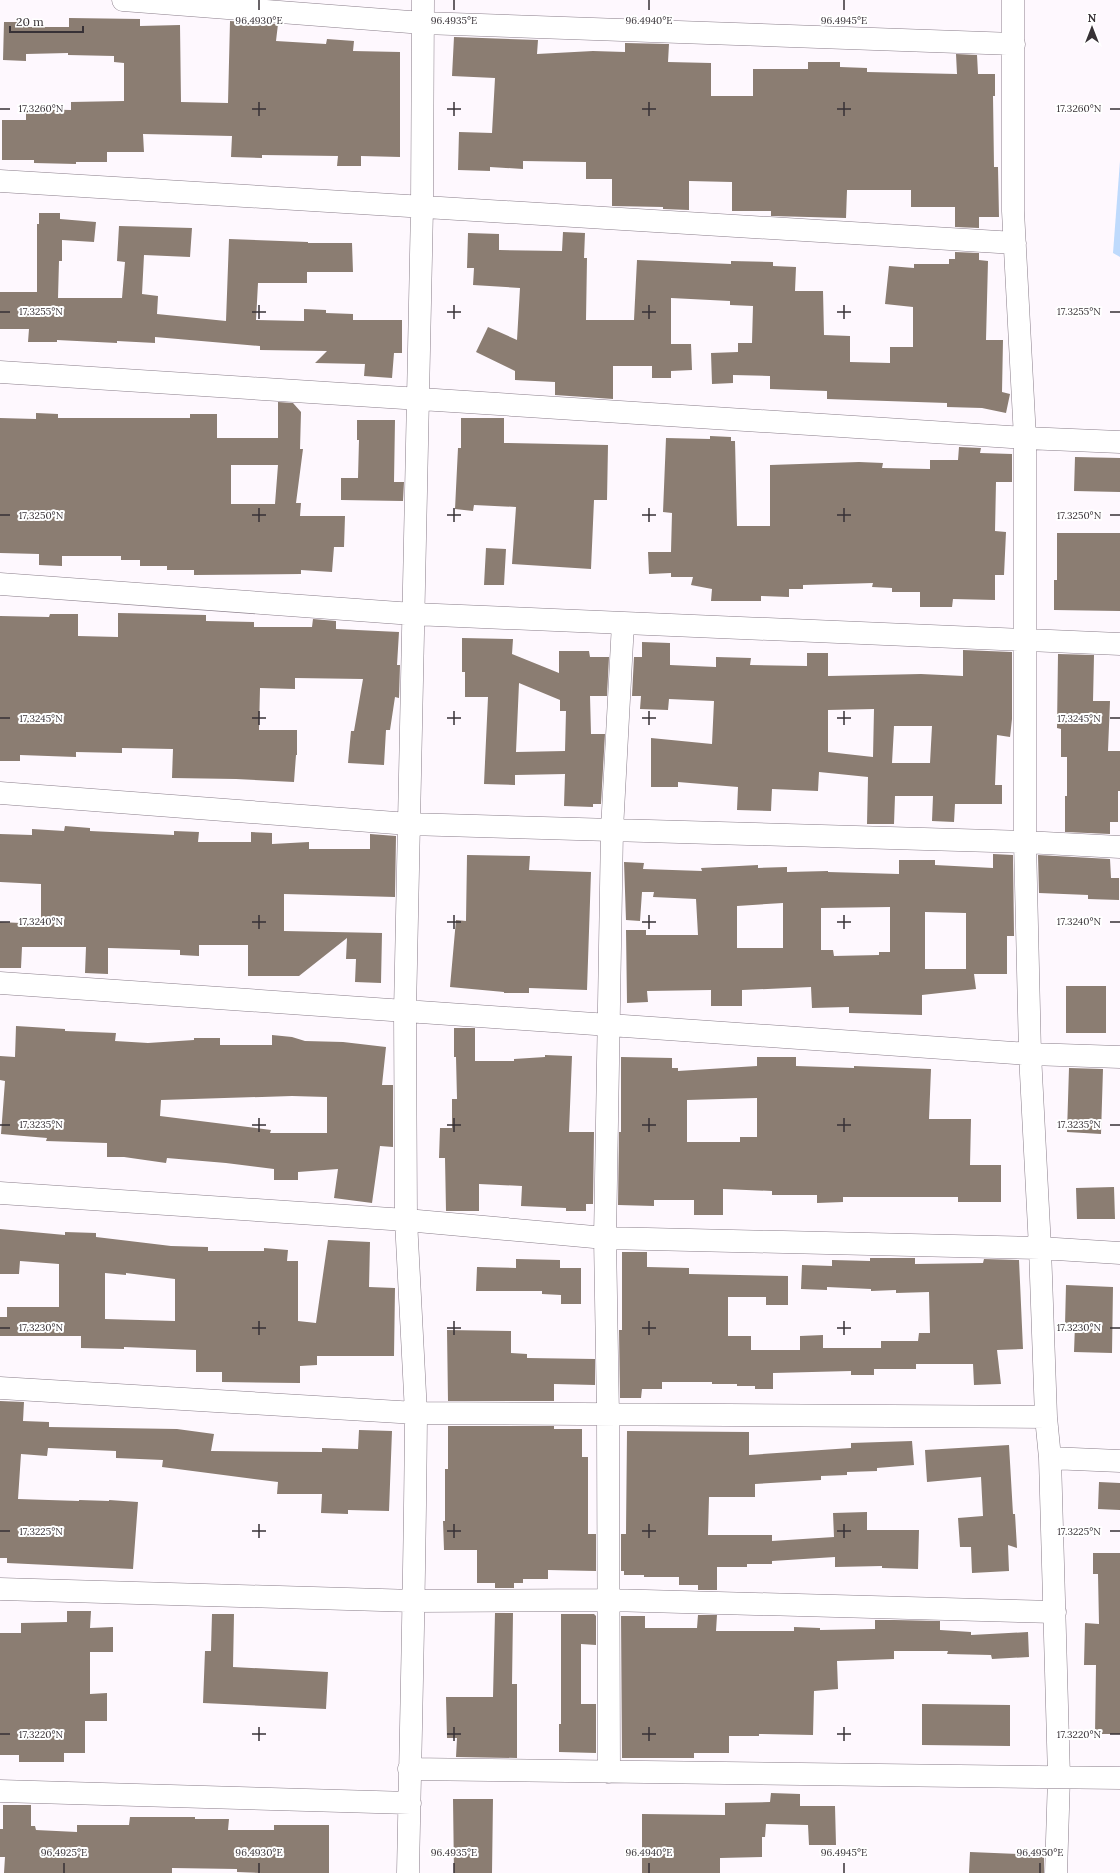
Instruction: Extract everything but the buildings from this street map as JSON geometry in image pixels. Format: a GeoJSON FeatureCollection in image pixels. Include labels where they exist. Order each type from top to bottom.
{"type":"FeatureCollection","features":[{"type":"Feature","properties":{"kind":"street"},"geometry":{"type":"LineString","coordinates":[[123,0],[423,23],[1014,44]]}},
{"type":"Feature","properties":{"kind":"street"},"geometry":{"type":"LineString","coordinates":[[408,1873],[414,1601],[416,1413],[406,1220],[405,1011],[422,208],[423,0]]}},
{"type":"Feature","properties":{"kind":"street"},"geometry":{"type":"LineString","coordinates":[[1013,0],[1015,243],[1026,438],[1026,842],[1030,1054],[1040,1248],[1046,1417],[1050,1458],[1055,1612],[1059,1777],[1056,1873]]}},
{"type":"Feature","properties":{"kind":"street"},"geometry":{"type":"LineString","coordinates":[[0,181],[422,208],[1015,243]]}},
{"type":"Feature","properties":{"kind":"street"},"geometry":{"type":"LineString","coordinates":[[0,372],[418,400],[1026,438],[1120,442]]}},
{"type":"Feature","properties":{"kind":"street"},"geometry":{"type":"LineString","coordinates":[[0,584],[413,614],[1120,644]]}},
{"type":"Feature","properties":{"kind":"street"},"geometry":{"type":"LineString","coordinates":[[609,1772],[608,1415],[605,1238],[610,1025],[612,830],[623,623]]}},
{"type":"Feature","properties":{"kind":"street"},"geometry":{"type":"LineString","coordinates":[[0,794],[409,824],[1026,842],[1120,847]]}},
{"type":"Feature","properties":{"kind":"street"},"geometry":{"type":"LineString","coordinates":[[0,983],[1030,1054],[1120,1057]]}},
{"type":"Feature","properties":{"kind":"street"},"geometry":{"type":"LineString","coordinates":[[0,1193],[406,1220],[605,1238],[1040,1248],[1120,1253]]}},
{"type":"Feature","properties":{"kind":"street"},"geometry":{"type":"LineString","coordinates":[[0,1388],[416,1413],[1046,1417]]}},
{"type":"Feature","properties":{"kind":"street"},"geometry":{"type":"LineString","coordinates":[[1050,1458],[1120,1461]]}},
{"type":"Feature","properties":{"kind":"street"},"geometry":{"type":"LineString","coordinates":[[0,1589],[414,1601],[609,1600],[1055,1612]]}},
{"type":"Feature","properties":{"kind":"street"},"geometry":{"type":"LineString","coordinates":[[410,1769],[1120,1778]]}},
{"type":"Feature","properties":{"kind":"street"},"geometry":{"type":"LineString","coordinates":[[0,1791],[410,1803]]}},
{"type":"Feature","properties":{"kind":"water"},"geometry":{"type":"Polygon","coordinates":[[[1120,161],[1120,257],[1113,253],[1120,161]]]}}]}
